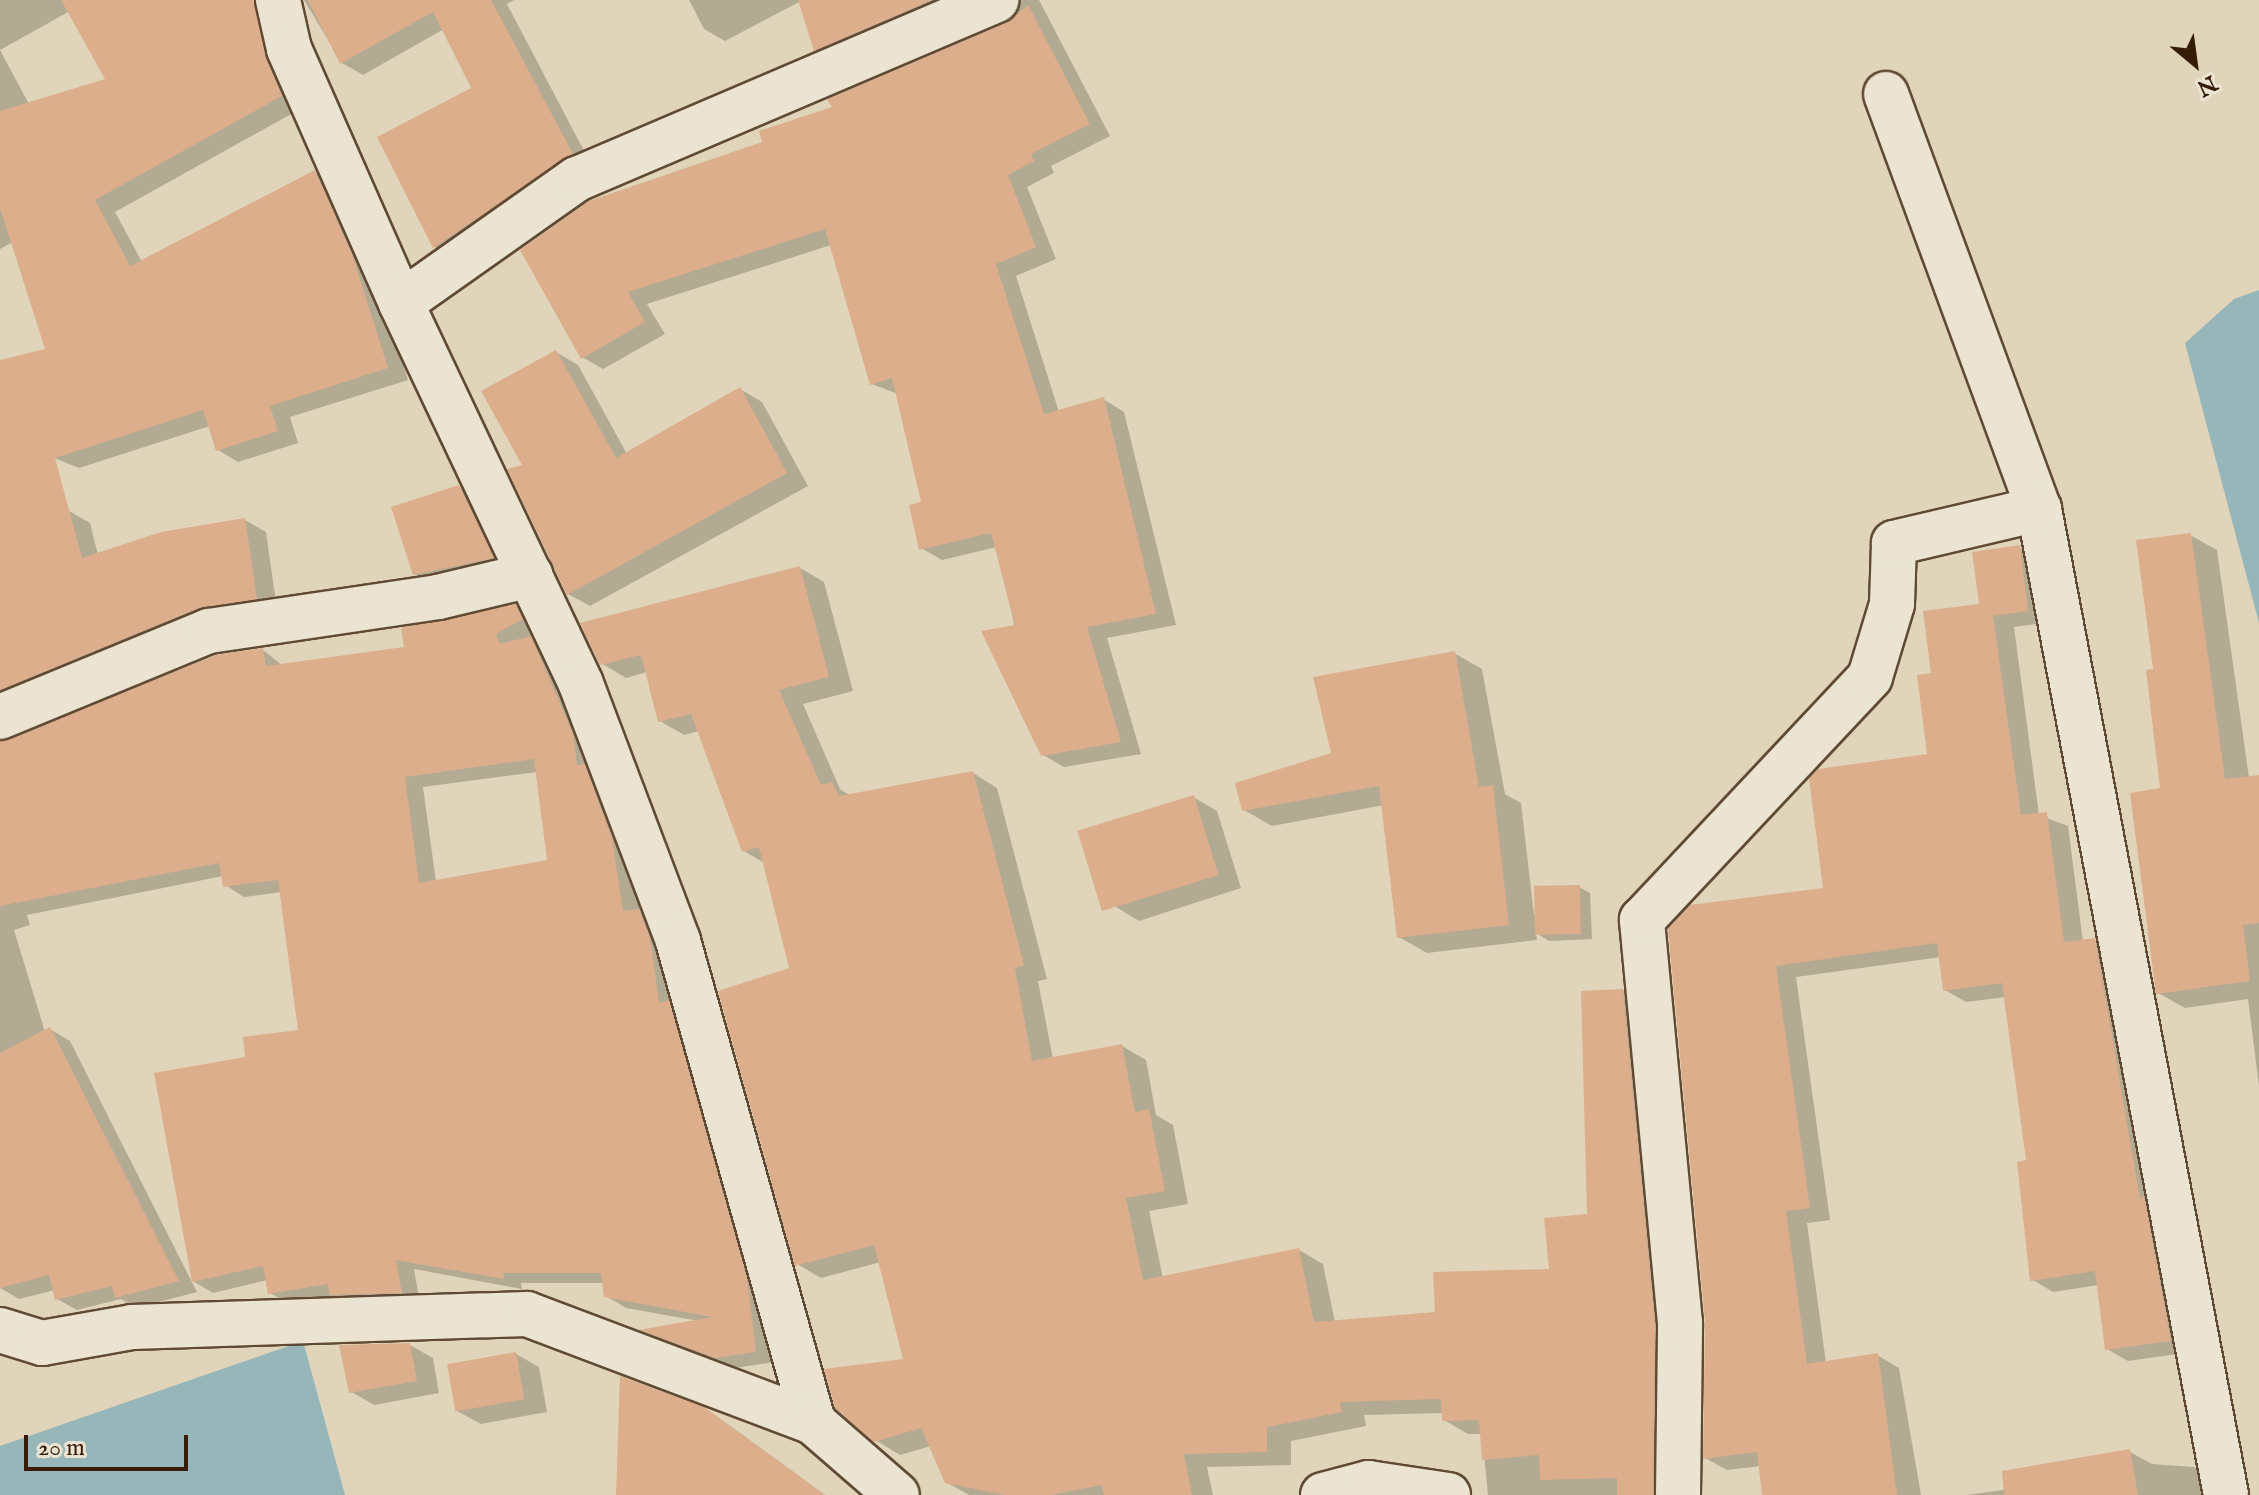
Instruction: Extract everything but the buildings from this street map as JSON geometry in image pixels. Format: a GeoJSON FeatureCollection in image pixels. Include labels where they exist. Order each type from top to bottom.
{"type":"FeatureCollection","features":[{"type":"Feature","properties":{"kind":"street"},"geometry":{"type":"LineString","coordinates":[[278,0],[289,49],[401,303],[581,684],[678,941],[813,1422]]}},
{"type":"Feature","properties":{"kind":"street"},"geometry":{"type":"LineString","coordinates":[[401,303],[577,179],[996,0]]}},
{"type":"Feature","properties":{"kind":"street"},"geometry":{"type":"LineString","coordinates":[[1886,94],[2039,509],[2226,1495]]}},
{"type":"Feature","properties":{"kind":"street"},"geometry":{"type":"LineString","coordinates":[[1678,1495],[1680,1323],[1642,920],[1870,677],[1892,604],[1894,543],[2039,509]]}},
{"type":"Feature","properties":{"kind":"street"},"geometry":{"type":"LineString","coordinates":[[0,717],[209,631],[438,597],[530,575]]}},
{"type":"Feature","properties":{"kind":"street"},"geometry":{"type":"LineString","coordinates":[[0,1330],[42,1343],[132,1327],[527,1314],[813,1422],[897,1495]]}},
{"type":"Feature","properties":{"kind":"street"},"geometry":{"type":"LineString","coordinates":[[1329,1494],[1368,1483],[1448,1495]]}},
{"type":"Feature","properties":{"kind":"water"},"geometry":{"type":"Polygon","coordinates":[[[2259,290],[2259,623],[2185,343],[2234,299],[2259,290]]]}},
{"type":"Feature","properties":{"kind":"water"},"geometry":{"type":"Polygon","coordinates":[[[303,1341],[345,1495],[0,1495],[0,1446],[303,1341]]]}}]}
